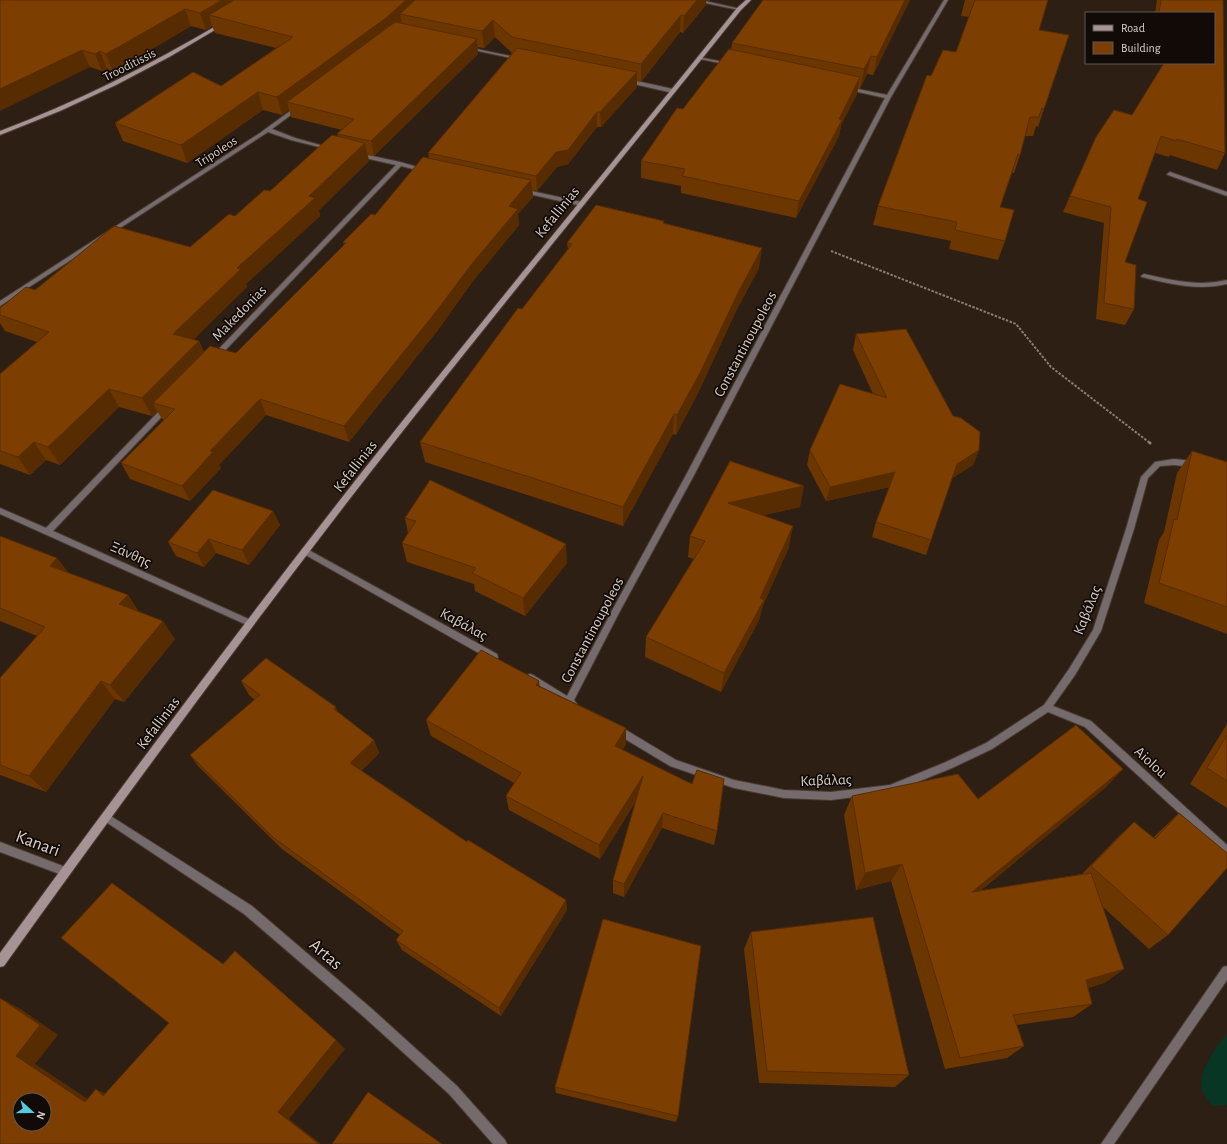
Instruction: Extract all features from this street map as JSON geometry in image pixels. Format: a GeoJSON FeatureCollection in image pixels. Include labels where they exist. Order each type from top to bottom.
{"type":"FeatureCollection","features":[{"type":"Feature","properties":{"kind":"street"},"geometry":{"type":"LineString","coordinates":[[693,0],[738,9]]}},
{"type":"Feature","properties":{"kind":"street","name":"Kefallinias"},"geometry":{"type":"LineString","coordinates":[[0,962],[65,871],[305,551],[490,317],[738,9],[749,0]]}},
{"type":"Feature","properties":{"kind":"street","name":"Constantinoupoleos"},"geometry":{"type":"LineString","coordinates":[[569,701],[617,609],[690,477],[888,97],[946,0]]}},
{"type":"Feature","properties":{"kind":"street","name":"Trooditissis"},"geometry":{"type":"LineString","coordinates":[[0,133],[62,108],[143,70],[229,20]]}},
{"type":"Feature","properties":{"kind":"street"},"geometry":{"type":"LineString","coordinates":[[466,47],[527,60]]}},
{"type":"Feature","properties":{"kind":"street"},"geometry":{"type":"LineString","coordinates":[[700,58],[738,66]]}},
{"type":"Feature","properties":{"kind":"street"},"geometry":{"type":"LineString","coordinates":[[620,80],[673,91]]}},
{"type":"Feature","properties":{"kind":"street"},"geometry":{"type":"LineString","coordinates":[[843,88],[888,97]]}},
{"type":"Feature","properties":{"kind":"street","name":"Tripoleos"},"geometry":{"type":"LineString","coordinates":[[0,304],[268,130],[306,102]]}},
{"type":"Feature","properties":{"kind":"street"},"geometry":{"type":"LineString","coordinates":[[268,130],[293,139],[333,150]]}},
{"type":"Feature","properties":{"kind":"street"},"geometry":{"type":"LineString","coordinates":[[348,153],[430,171]]}},
{"type":"Feature","properties":{"kind":"street","name":"Makedonias"},"geometry":{"type":"LineString","coordinates":[[207,365],[400,164]]}},
{"type":"Feature","properties":{"kind":"street"},"geometry":{"type":"LineString","coordinates":[[1170,174],[1227,194]]}},
{"type":"Feature","properties":{"kind":"street"},"geometry":{"type":"LineString","coordinates":[[514,189],[582,204]]}},
{"type":"Feature","properties":{"kind":"street"},"geometry":{"type":"LineString","coordinates":[[1144,276],[1191,286],[1219,285],[1227,282]]}},
{"type":"Feature","properties":{"kind":"street"},"geometry":{"type":"LineString","coordinates":[[47,532],[174,400]]}},
{"type":"Feature","properties":{"kind":"street","name":"Καβάλας"},"geometry":{"type":"LineString","coordinates":[[607,724],[673,763],[734,784],[784,794],[831,796],[890,788],[949,765],[989,746],[1047,708],[1072,672],[1097,630],[1130,529],[1145,477],[1158,464],[1174,462],[1200,465]]}},
{"type":"Feature","properties":{"kind":"street","name":"Ξάνθης"},"geometry":{"type":"LineString","coordinates":[[0,512],[250,623]]}},
{"type":"Feature","properties":{"kind":"street","name":"Καβάλας"},"geometry":{"type":"LineString","coordinates":[[305,551],[500,661]]}},
{"type":"Feature","properties":{"kind":"street"},"geometry":{"type":"LineString","coordinates":[[521,672],[582,709]]}},
{"type":"Feature","properties":{"kind":"street","name":"Aiolou"},"geometry":{"type":"LineString","coordinates":[[1047,708],[1088,724],[1227,851]]}},
{"type":"Feature","properties":{"kind":"street","name":"Artas"},"geometry":{"type":"LineString","coordinates":[[106,817],[248,910],[368,1013],[453,1090],[501,1144]]}},
{"type":"Feature","properties":{"kind":"street","name":"Kanari"},"geometry":{"type":"LineString","coordinates":[[0,847],[65,871]]}},
{"type":"Feature","properties":{"kind":"street"},"geometry":{"type":"LineString","coordinates":[[1107,1144],[1227,971]]}},
{"type":"Feature","properties":{"kind":"path"},"geometry":{"type":"LineString","coordinates":[[812,243],[1016,324],[1051,367],[1174,462]]}},
{"type":"Feature","properties":{"kind":"green space"},"geometry":{"type":"Polygon","coordinates":[[[1227,1034],[1227,1105],[1212,1106],[1202,1090],[1202,1076],[1208,1060],[1227,1034]]]}},
{"type":"Feature","properties":{"kind":"building"},"geometry":{"type":"Polygon","coordinates":[[[0,0],[222,0],[200,13],[185,9],[106,54],[100,51],[95,54],[82,50],[0,89],[0,0]]]}},
{"type":"Feature","properties":{"kind":"building"},"geometry":{"type":"Polygon","coordinates":[[[234,0],[406,0],[386,18],[277,97],[258,92],[181,145],[115,123],[193,72],[221,86],[293,37],[209,15],[234,0]]]}},
{"type":"Feature","properties":{"kind":"building"},"geometry":{"type":"Polygon","coordinates":[[[415,0],[697,0],[684,16],[681,15],[641,64],[512,37],[493,20],[482,31],[400,14],[415,0]]]}},
{"type":"Feature","properties":{"kind":"building"},"geometry":{"type":"Polygon","coordinates":[[[763,0],[905,0],[877,57],[871,56],[864,69],[732,43],[763,0]]]}},
{"type":"Feature","properties":{"kind":"building"},"geometry":{"type":"Polygon","coordinates":[[[975,0],[1048,0],[1039,30],[1069,35],[1044,109],[1042,108],[1039,117],[1030,117],[1020,155],[1018,154],[1000,207],[1014,210],[1005,241],[955,230],[957,222],[878,206],[927,75],[931,76],[943,50],[956,52],[975,0]]]}},
{"type":"Feature","properties":{"kind":"building"},"geometry":{"type":"Polygon","coordinates":[[[1161,0],[1223,0],[1225,153],[1177,139],[1176,141],[1161,136],[1138,199],[1147,202],[1125,262],[1136,265],[1134,309],[1104,303],[1111,207],[1070,196],[1096,137],[1114,110],[1132,115],[1163,64],[1215,64],[1215,12],[1159,12],[1161,0]]]}},
{"type":"Feature","properties":{"kind":"building"},"geometry":{"type":"Polygon","coordinates":[[[395,22],[477,39],[371,141],[337,134],[354,119],[287,102],[395,22]]]}},
{"type":"Feature","properties":{"kind":"building"},"geometry":{"type":"Polygon","coordinates":[[[517,48],[637,72],[600,112],[597,112],[568,150],[556,152],[536,176],[428,153],[517,48]]]}},
{"type":"Feature","properties":{"kind":"building"},"geometry":{"type":"Polygon","coordinates":[[[729,49],[860,77],[839,119],[842,120],[799,201],[682,176],[685,169],[641,161],[677,108],[683,109],[729,49]]]}},
{"type":"Feature","properties":{"kind":"building"},"geometry":{"type":"Polygon","coordinates":[[[332,135],[365,143],[309,196],[315,198],[237,268],[241,269],[173,334],[199,341],[142,398],[109,389],[48,447],[34,442],[18,457],[0,451],[0,374],[49,332],[0,315],[0,308],[26,287],[35,290],[114,226],[190,247],[229,214],[235,216],[264,190],[270,191],[332,135]]]}},
{"type":"Feature","properties":{"kind":"building"},"geometry":{"type":"Polygon","coordinates":[[[423,157],[531,180],[509,206],[518,209],[471,265],[435,313],[344,426],[260,399],[210,451],[213,452],[182,486],[121,463],[175,409],[153,403],[210,346],[236,353],[346,243],[343,242],[371,214],[375,215],[423,157]]]}},
{"type":"Feature","properties":{"kind":"building"},"geometry":{"type":"Polygon","coordinates":[[[596,205],[664,221],[663,223],[762,248],[739,291],[701,371],[677,415],[674,414],[623,507],[420,442],[518,308],[522,309],[572,244],[567,243],[596,205]]]}},
{"type":"Feature","properties":{"kind":"building"},"geometry":{"type":"Polygon","coordinates":[[[906,329],[953,416],[961,418],[980,432],[979,450],[957,464],[931,540],[876,522],[895,472],[830,487],[810,450],[840,384],[887,398],[856,334],[906,329]]]}},
{"type":"Feature","properties":{"kind":"building"},"geometry":{"type":"Polygon","coordinates":[[[1192,451],[1227,462],[1227,607],[1159,583],[1174,519],[1177,520],[1192,451]]]}},
{"type":"Feature","properties":{"kind":"building"},"geometry":{"type":"Polygon","coordinates":[[[730,461],[804,486],[728,503],[793,526],[760,598],[764,600],[724,673],[646,637],[705,541],[690,536],[730,461]]]}},
{"type":"Feature","properties":{"kind":"building"},"geometry":{"type":"Polygon","coordinates":[[[430,480],[566,544],[523,598],[472,573],[476,568],[402,543],[416,521],[405,518],[430,480]]]}},
{"type":"Feature","properties":{"kind":"building"},"geometry":{"type":"Polygon","coordinates":[[[213,490],[273,511],[242,550],[209,539],[197,553],[168,542],[213,490]]]}},
{"type":"Feature","properties":{"kind":"building"},"geometry":{"type":"Polygon","coordinates":[[[0,536],[57,558],[50,566],[128,595],[119,604],[163,621],[110,685],[101,681],[29,776],[0,765],[0,678],[45,627],[0,608],[0,536]]]}},
{"type":"Feature","properties":{"kind":"building"},"geometry":{"type":"Polygon","coordinates":[[[481,650],[539,681],[536,685],[626,728],[615,746],[692,784],[697,770],[724,779],[717,831],[663,813],[624,884],[613,880],[643,776],[599,845],[506,796],[521,773],[426,720],[481,650]]]}},
{"type":"Feature","properties":{"kind":"building"},"geometry":{"type":"Polygon","coordinates":[[[266,658],[336,707],[334,709],[374,740],[350,763],[467,842],[468,840],[566,900],[499,1008],[396,940],[403,931],[274,838],[190,755],[260,695],[241,681],[266,658]]]}},
{"type":"Feature","properties":{"kind":"building"},"geometry":{"type":"Polygon","coordinates":[[[1076,725],[1123,769],[972,892],[1091,873],[1124,969],[1086,980],[1092,1004],[1013,1015],[1024,1046],[960,1058],[902,864],[865,873],[852,796],[958,774],[978,799],[1076,725]]]}},
{"type":"Feature","properties":{"kind":"building"},"geometry":{"type":"Polygon","coordinates":[[[1227,735],[1227,781],[1207,768],[1227,735]]]}},
{"type":"Feature","properties":{"kind":"building"},"geometry":{"type":"Polygon","coordinates":[[[1179,813],[1227,853],[1227,868],[1168,935],[1091,866],[1134,822],[1155,839],[1179,813]]]}},
{"type":"Feature","properties":{"kind":"building"},"geometry":{"type":"Polygon","coordinates":[[[112,883],[223,964],[235,951],[336,1040],[278,1112],[319,1144],[0,1144],[0,998],[40,1025],[16,1056],[85,1102],[96,1089],[103,1096],[169,1023],[61,938],[112,883]]]}},
{"type":"Feature","properties":{"kind":"building"},"geometry":{"type":"Polygon","coordinates":[[[873,917],[909,1075],[767,1071],[751,932],[873,917]]]}},
{"type":"Feature","properties":{"kind":"building"},"geometry":{"type":"Polygon","coordinates":[[[603,919],[701,946],[678,1116],[555,1087],[603,919]]]}},
{"type":"Feature","properties":{"kind":"building"},"geometry":{"type":"Polygon","coordinates":[[[368,1092],[442,1144],[332,1144],[368,1092]]]}}]}
